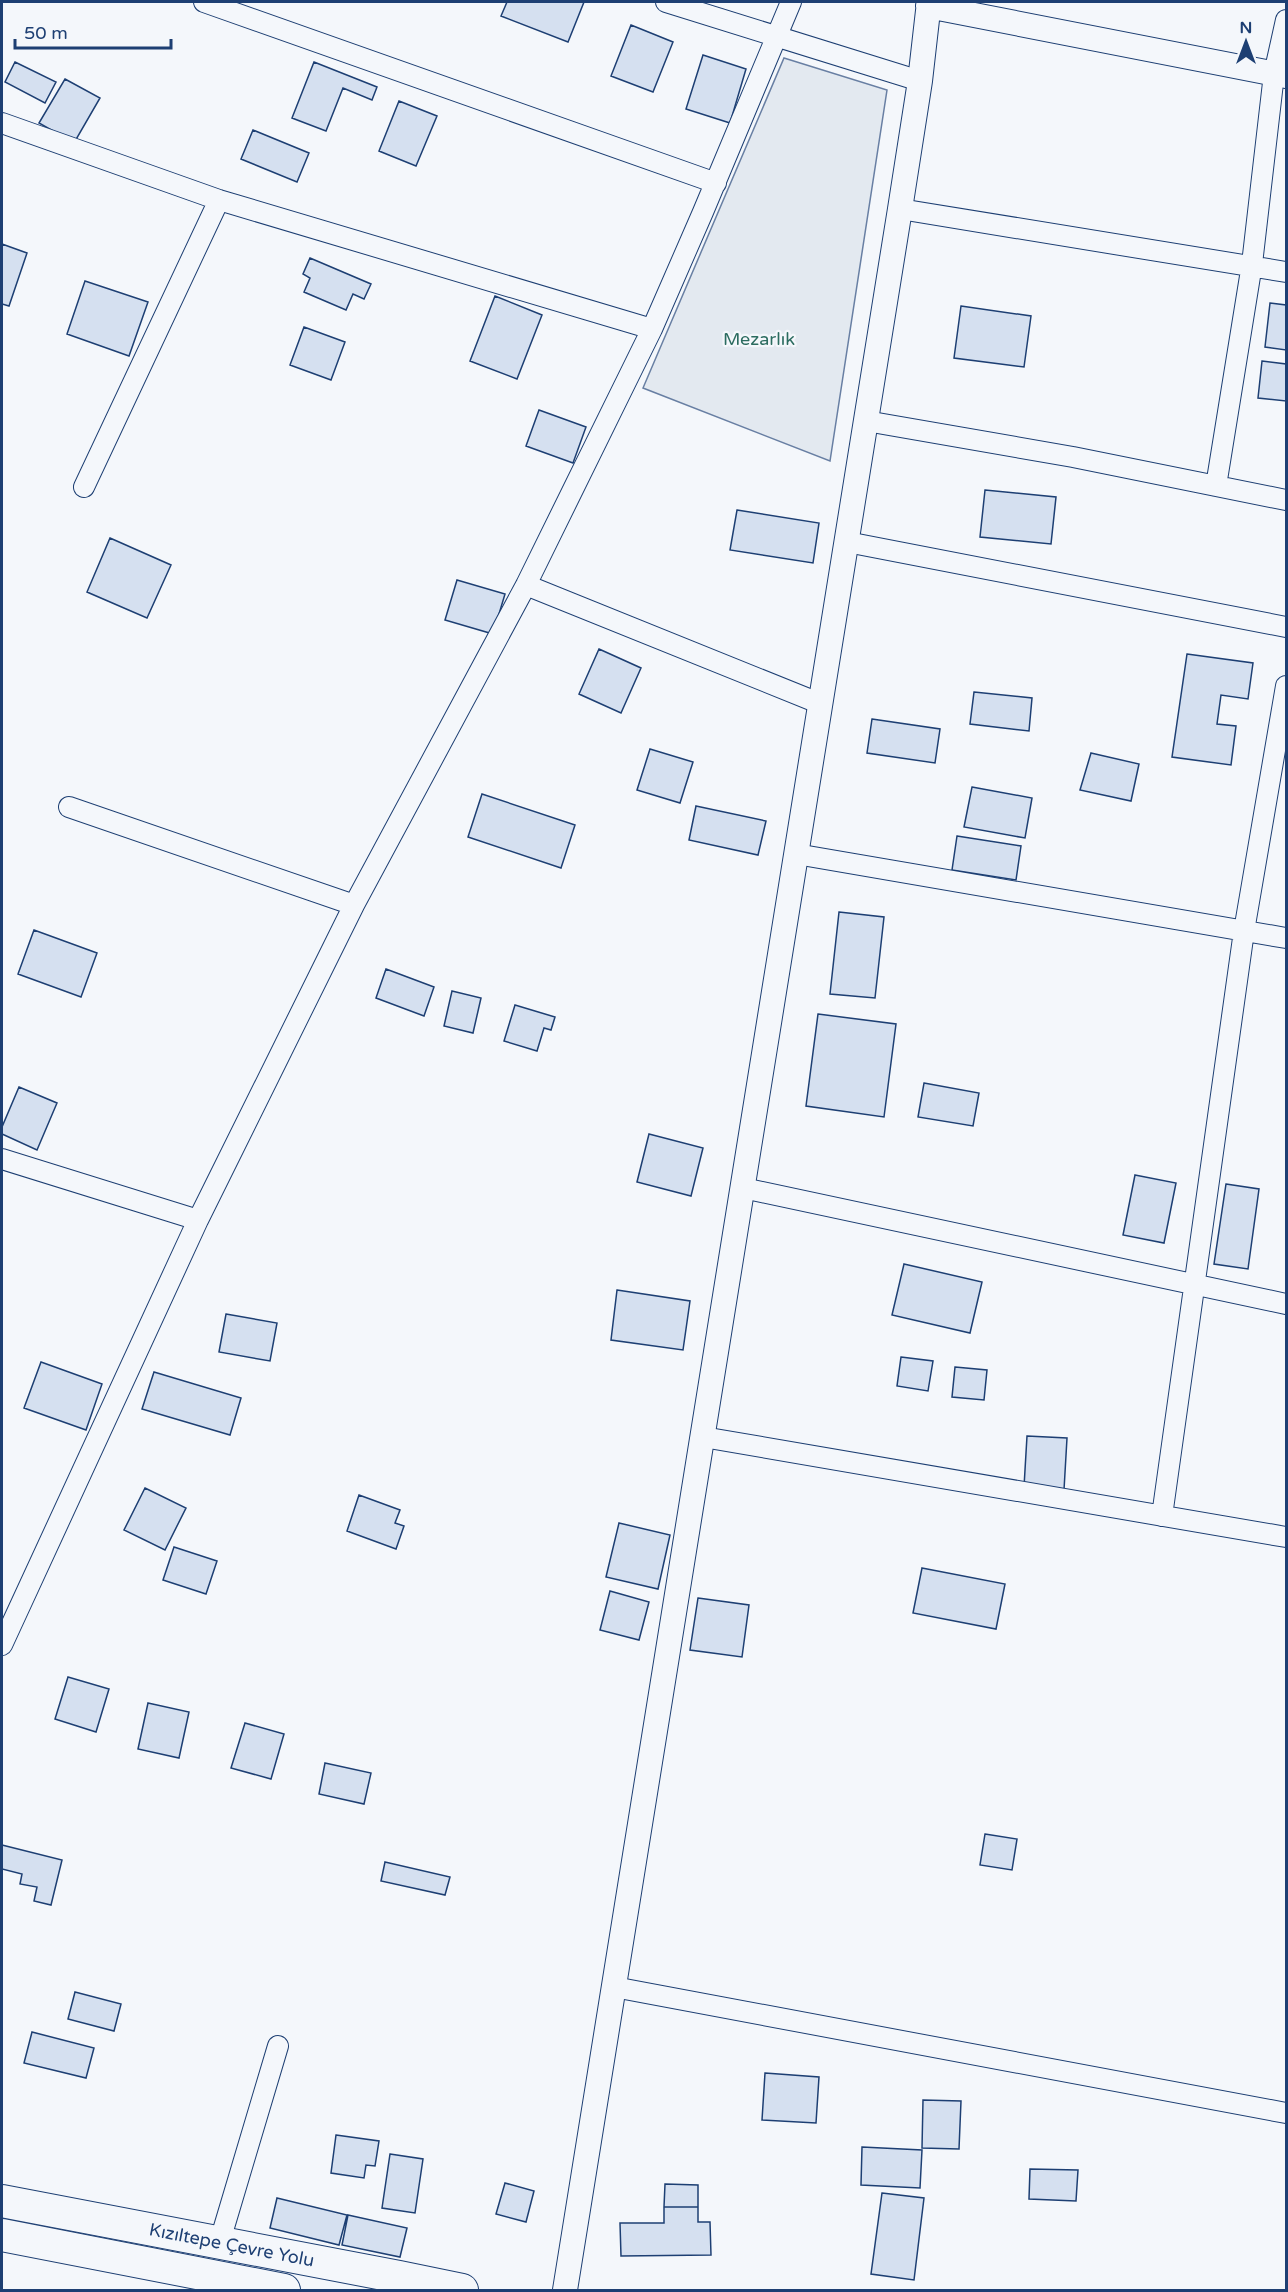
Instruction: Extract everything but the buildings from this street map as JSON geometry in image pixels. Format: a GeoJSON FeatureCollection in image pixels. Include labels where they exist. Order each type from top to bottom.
{"type":"FeatureCollection","features":[{"type":"Feature","properties":{"kind":"highway","name":"Kızıltepe Çevre Yolu"},"geometry":{"type":"LineString","coordinates":[[2,2201],[462,2290]]}},
{"type":"Feature","properties":{"kind":"highway","name":"Kızıltepe Çevre Yolu"},"geometry":{"type":"LineString","coordinates":[[2,2235],[208,2283],[284,2290]]}},
{"type":"Feature","properties":{"kind":"street"},"geometry":{"type":"LineString","coordinates":[[204,2],[716,183]]}},
{"type":"Feature","properties":{"kind":"street"},"geometry":{"type":"LineString","coordinates":[[666,2],[920,81]]}},
{"type":"Feature","properties":{"kind":"street"},"geometry":{"type":"LineString","coordinates":[[2,1645],[198,1220],[354,905],[526,585],[652,329],[791,2]]}},
{"type":"Feature","properties":{"kind":"street"},"geometry":{"type":"LineString","coordinates":[[565,2290],[847,542],[920,81],[929,4],[1280,75]]}},
{"type":"Feature","properties":{"kind":"street"},"geometry":{"type":"LineString","coordinates":[[1216,486],[1287,20]]}},
{"type":"Feature","properties":{"kind":"street"},"geometry":{"type":"LineString","coordinates":[[2,123],[219,200],[652,329]]}},
{"type":"Feature","properties":{"kind":"street"},"geometry":{"type":"LineString","coordinates":[[84,487],[219,200]]}},
{"type":"Feature","properties":{"kind":"street"},"geometry":{"type":"LineString","coordinates":[[900,209],[1251,264],[1287,272]]}},
{"type":"Feature","properties":{"kind":"street"},"geometry":{"type":"LineString","coordinates":[[866,421],[1073,457],[1287,500]]}},
{"type":"Feature","properties":{"kind":"street"},"geometry":{"type":"LineString","coordinates":[[847,542],[1287,627]]}},
{"type":"Feature","properties":{"kind":"street"},"geometry":{"type":"LineString","coordinates":[[526,585],[821,704]]}},
{"type":"Feature","properties":{"kind":"street"},"geometry":{"type":"LineString","coordinates":[[1162,1516],[1244,931],[1287,686]]}},
{"type":"Feature","properties":{"kind":"street"},"geometry":{"type":"LineString","coordinates":[[69,807],[354,905]]}},
{"type":"Feature","properties":{"kind":"street"},"geometry":{"type":"LineString","coordinates":[[796,854],[1287,939]]}},
{"type":"Feature","properties":{"kind":"street"},"geometry":{"type":"LineString","coordinates":[[2,1159],[198,1220]]}},
{"type":"Feature","properties":{"kind":"street"},"geometry":{"type":"LineString","coordinates":[[743,1188],[1287,1304]]}},
{"type":"Feature","properties":{"kind":"street"},"geometry":{"type":"LineString","coordinates":[[703,1437],[1287,1537]]}},
{"type":"Feature","properties":{"kind":"street"},"geometry":{"type":"LineString","coordinates":[[614,1987],[1287,2113]]}},
{"type":"Feature","properties":{"kind":"street"},"geometry":{"type":"LineString","coordinates":[[219,2244],[278,2046]]}},
{"type":"Feature","properties":{"kind":"green space","name":"Mezarlık"},"geometry":{"type":"Polygon","coordinates":[[[784,58],[887,90],[830,461],[643,388],[784,58]]]}}]}
